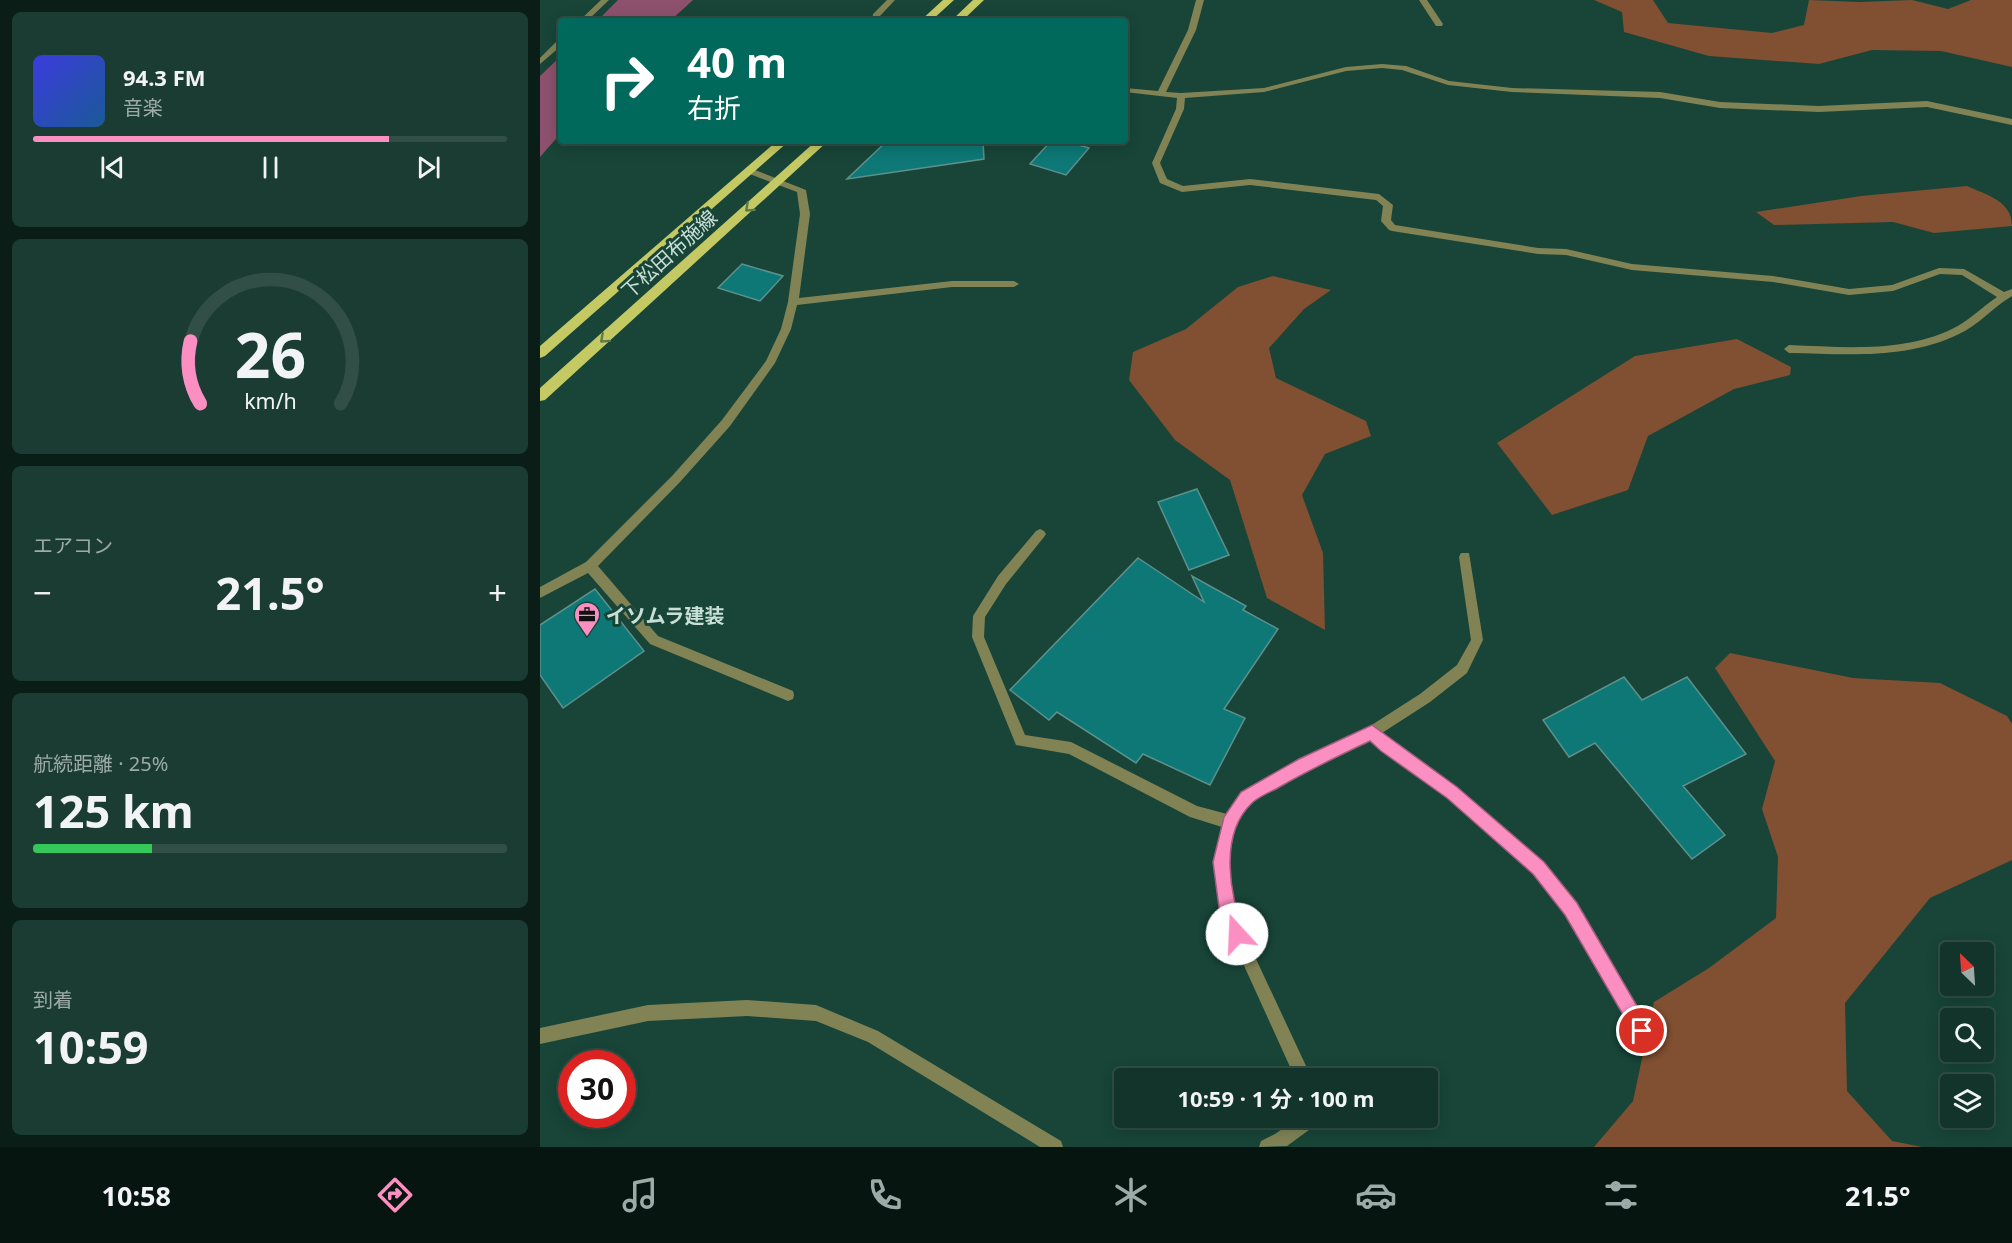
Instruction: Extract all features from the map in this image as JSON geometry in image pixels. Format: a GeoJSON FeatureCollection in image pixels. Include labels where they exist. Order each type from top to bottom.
{"type":"FeatureCollection","features":[{"type":"Feature","properties":{"kind":"main road"},"geometry":{"type":"LineString","coordinates":[[928,18],[949,0]]}},
{"type":"Feature","properties":{"kind":"main road"},"geometry":{"type":"LineString","coordinates":[[959,18],[979,0]]}},
{"type":"Feature","properties":{"kind":"main road","name":"下松田布施線"},"geometry":{"type":"LineString","coordinates":[[540,352],[781,144]]}},
{"type":"Feature","properties":{"kind":"main road","name":"下松田布施線"},"geometry":{"type":"LineString","coordinates":[[540,396],[820,144]]}},
{"type":"Feature","properties":{"kind":"street"},"geometry":{"type":"LineString","coordinates":[[586,18],[605,0]]}},
{"type":"Feature","properties":{"kind":"street"},"geometry":{"type":"LineString","coordinates":[[876,18],[891,0]]}},
{"type":"Feature","properties":{"kind":"street"},"geometry":{"type":"LineString","coordinates":[[1161,94],[1192,30],[1200,0]]}},
{"type":"Feature","properties":{"kind":"street"},"geometry":{"type":"LineString","coordinates":[[1423,0],[1439,24]]}},
{"type":"Feature","properties":{"kind":"street"},"geometry":{"type":"LineString","coordinates":[[540,62],[558,45]]}},
{"type":"Feature","properties":{"kind":"street"},"geometry":{"type":"LineString","coordinates":[[1128,90],[1180,96],[1264,90],[1346,69],[1382,66],[1403,68],[1448,83],[1502,89],[1660,95],[1720,105],[1819,109],[1927,104],[1990,116],[2012,123]]}},
{"type":"Feature","properties":{"kind":"street"},"geometry":{"type":"LineString","coordinates":[[1180,96],[1180,109],[1156,164],[1163,181],[1182,189],[1250,182],[1379,197],[1388,205],[1386,221],[1392,228],[1538,251],[1566,252],[1632,267],[1773,279],[1848,292],[1893,288],[1939,270],[1964,272],[2008,294],[1956,332],[1928,342],[1872,351],[1790,349]]}},
{"type":"Feature","properties":{"kind":"street"},"geometry":{"type":"LineString","coordinates":[[540,593],[590,566],[676,480],[726,423],[770,363],[786,329],[793,302],[805,214],[801,190],[750,171]]}},
{"type":"Feature","properties":{"kind":"street"},"geometry":{"type":"LineString","coordinates":[[793,302],[952,284],[1014,284]]}},
{"type":"Feature","properties":{"kind":"street"},"geometry":{"type":"LineString","coordinates":[[1040,534],[1002,580],[979,616],[978,637],[1021,741],[1071,748],[1195,812],[1230,822]]}},
{"type":"Feature","properties":{"kind":"street"},"geometry":{"type":"LineString","coordinates":[[1299,1068],[1228,915],[1221,862],[1230,822],[1246,798],[1304,764],[1372,732],[1425,698],[1462,669],[1477,640],[1465,557]]}},
{"type":"Feature","properties":{"kind":"street"},"geometry":{"type":"LineString","coordinates":[[590,566],[654,640],[788,695]]}},
{"type":"Feature","properties":{"kind":"street"},"geometry":{"type":"LineString","coordinates":[[1372,732],[1386,746],[1452,793],[1539,868],[1571,909],[1642,1031]]}},
{"type":"Feature","properties":{"kind":"street"},"geometry":{"type":"LineString","coordinates":[[540,1036],[648,1013],[747,1008],[816,1013],[873,1036],[1055,1147]]}},
{"type":"Feature","properties":{"kind":"street"},"geometry":{"type":"LineString","coordinates":[[1267,1147],[1297,1128]]}},
{"type":"Feature","properties":{"kind":"shaded area"},"geometry":{"type":"Polygon","coordinates":[[[618,0],[693,0],[673,18],[600,18],[618,0]]]}},
{"type":"Feature","properties":{"kind":"shaded area"},"geometry":{"type":"Polygon","coordinates":[[[1594,0],[1653,0],[1668,23],[1772,33],[1804,25],[1809,0],[1859,2],[1912,0],[1948,9],[1971,0],[2012,0],[2012,67],[1941,51],[1872,50],[1819,64],[1709,56],[1624,32],[1622,12],[1594,0]]]}},
{"type":"Feature","properties":{"kind":"shaded area"},"geometry":{"type":"Polygon","coordinates":[[[558,59],[558,136],[540,157],[540,76],[558,59]]]}},
{"type":"Feature","properties":{"kind":"shaded area"},"geometry":{"type":"Polygon","coordinates":[[[1967,186],[1990,196],[2003,205],[2011,217],[2012,226],[1934,233],[1893,222],[1774,225],[1756,212],[1861,196],[1967,186]]]}},
{"type":"Feature","properties":{"kind":"shaded area"},"geometry":{"type":"Polygon","coordinates":[[[1273,276],[1331,290],[1304,309],[1269,348],[1276,378],[1366,421],[1371,436],[1325,454],[1302,495],[1323,553],[1325,630],[1267,598],[1230,480],[1175,440],[1129,380],[1133,352],[1186,329],[1238,287],[1273,276]]]}},
{"type":"Feature","properties":{"kind":"shaded area"},"geometry":{"type":"Polygon","coordinates":[[[1737,339],[1791,367],[1790,375],[1734,389],[1648,436],[1628,490],[1552,515],[1497,443],[1635,356],[1737,339]]]}},
{"type":"Feature","properties":{"kind":"shaded area"},"geometry":{"type":"Polygon","coordinates":[[[1730,653],[1853,678],[1940,683],[2007,716],[2012,724],[2012,860],[1930,898],[1845,1003],[1847,1091],[1892,1141],[1922,1147],[1594,1147],[1633,1101],[1654,1002],[1709,968],[1776,918],[1778,857],[1762,809],[1775,761],[1715,668],[1730,653]]]}},
{"type":"Feature","properties":{"kind":"building"},"geometry":{"type":"Polygon","coordinates":[[[884,144],[983,144],[984,159],[847,179],[884,144]]]}},
{"type":"Feature","properties":{"kind":"building"},"geometry":{"type":"Polygon","coordinates":[[[1048,144],[1075,144],[1089,148],[1066,175],[1030,164],[1048,144]]]}},
{"type":"Feature","properties":{"kind":"building"},"geometry":{"type":"Polygon","coordinates":[[[742,264],[783,276],[760,301],[718,288],[742,264]]]}},
{"type":"Feature","properties":{"kind":"building"},"geometry":{"type":"Polygon","coordinates":[[[1197,489],[1229,555],[1189,570],[1158,502],[1197,489]]]}},
{"type":"Feature","properties":{"kind":"building"},"geometry":{"type":"Polygon","coordinates":[[[1138,558],[1204,602],[1192,576],[1246,606],[1243,610],[1278,629],[1224,709],[1245,718],[1210,785],[1143,754],[1136,763],[1057,712],[1049,720],[1010,690],[1138,558]]]}},
{"type":"Feature","properties":{"kind":"building","name":"イソムラ建装"},"geometry":{"type":"Polygon","coordinates":[[[595,589],[644,651],[563,708],[540,675],[540,625],[595,589]]]}},
{"type":"Feature","properties":{"kind":"building"},"geometry":{"type":"Polygon","coordinates":[[[1624,677],[1642,700],[1687,677],[1746,754],[1683,786],[1725,835],[1692,859],[1595,743],[1569,757],[1543,720],[1624,677]]]}},
{"type":"Feature","properties":{"kind":"place","name":"イソムラ建装"},"geometry":{"type":"Point","coordinates":[587,638]}},
{"type":"Feature","properties":{"kind":"route"},"geometry":{"type":"LineString","coordinates":[[1237,934],[1228,915],[1221,862],[1230,822],[1246,798],[1304,764],[1372,732],[1386,746],[1452,793],[1539,868],[1571,909],[1642,1031]]}}]}
